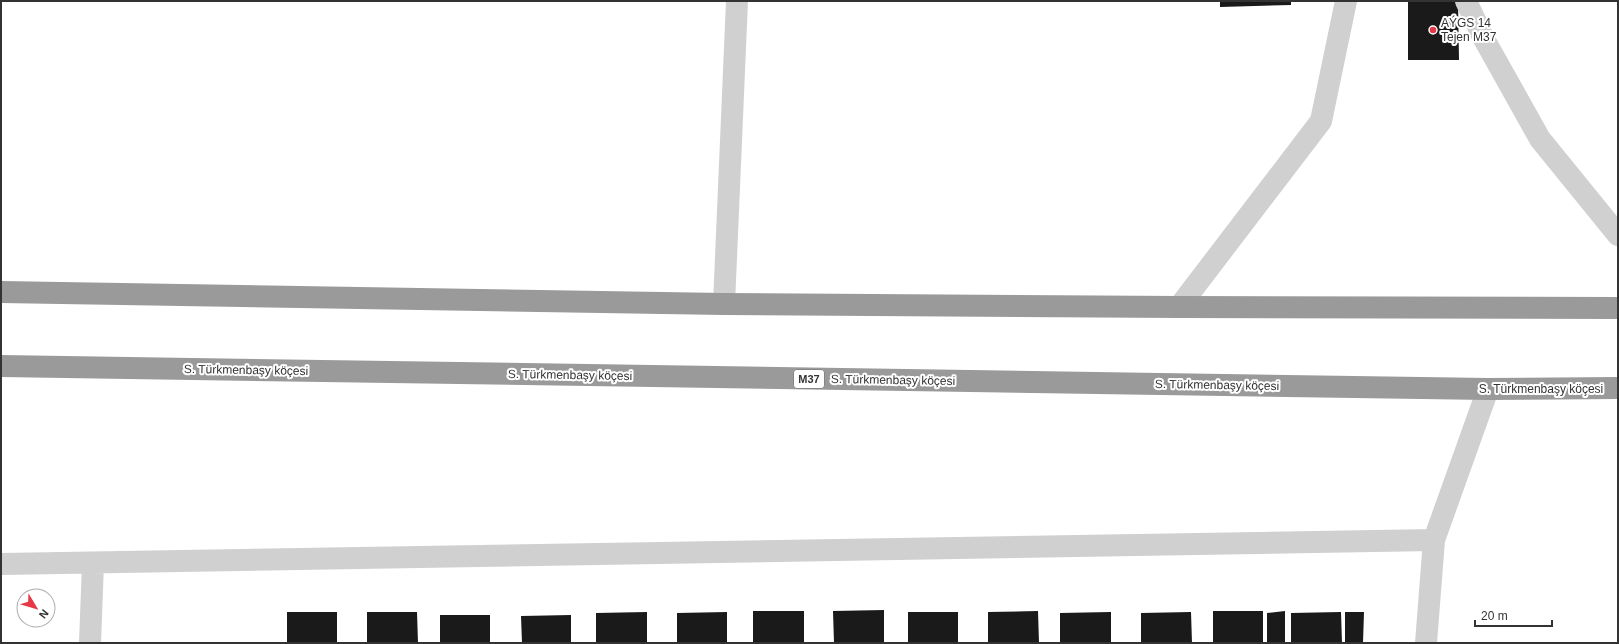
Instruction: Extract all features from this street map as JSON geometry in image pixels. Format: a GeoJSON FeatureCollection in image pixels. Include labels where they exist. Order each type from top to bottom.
{"type":"FeatureCollection","features":[{"type":"Feature","properties":{"kind":"highway"},"geometry":{"type":"LineString","coordinates":[[1,292],[724,304],[1618,308]]}},
{"type":"Feature","properties":{"kind":"highway","name":"S. Türkmenbaşy köçesi"},"geometry":{"type":"LineString","coordinates":[[1,366],[1488,389],[1618,388]]}},
{"type":"Feature","properties":{"kind":"street"},"geometry":{"type":"LineString","coordinates":[[724,304],[737,1]]}},
{"type":"Feature","properties":{"kind":"street"},"geometry":{"type":"LineString","coordinates":[[1179,307],[1321,121],[1346,1]]}},
{"type":"Feature","properties":{"kind":"street"},"geometry":{"type":"LineString","coordinates":[[1466,1],[1484,39],[1540,139],[1618,235]]}},
{"type":"Feature","properties":{"kind":"street"},"geometry":{"type":"LineString","coordinates":[[1426,643],[1434,540],[1488,389]]}},
{"type":"Feature","properties":{"kind":"street"},"geometry":{"type":"LineString","coordinates":[[1,564],[1434,540]]}},
{"type":"Feature","properties":{"kind":"street"},"geometry":{"type":"LineString","coordinates":[[90,643],[93,563]]}},
{"type":"Feature","properties":{"kind":"building"},"geometry":{"type":"Polygon","coordinates":[[[1220,1],[1291,1],[1291,5],[1220,7],[1220,1]]]}},
{"type":"Feature","properties":{"kind":"building","name":"AÝGS 14 Tejen M37"},"geometry":{"type":"Polygon","coordinates":[[[1408,1],[1458,1],[1459,60],[1408,60],[1408,1]]]}},
{"type":"Feature","properties":{"kind":"building"},"geometry":{"type":"Polygon","coordinates":[[[884,610],[884,643],[834,643],[833,611],[884,610]]]}},
{"type":"Feature","properties":{"kind":"building"},"geometry":{"type":"Polygon","coordinates":[[[753,611],[804,611],[804,643],[753,643],[753,611]]]}},
{"type":"Feature","properties":{"kind":"building"},"geometry":{"type":"Polygon","coordinates":[[[1038,611],[1039,643],[988,643],[988,612],[1038,611]]]}},
{"type":"Feature","properties":{"kind":"building"},"geometry":{"type":"Polygon","coordinates":[[[1213,611],[1263,611],[1263,643],[1213,643],[1213,611]]]}},
{"type":"Feature","properties":{"kind":"building"},"geometry":{"type":"Polygon","coordinates":[[[1285,611],[1285,643],[1267,643],[1267,613],[1285,611]]]}},
{"type":"Feature","properties":{"kind":"building"},"geometry":{"type":"Polygon","coordinates":[[[287,612],[337,612],[337,643],[287,643],[287,612]]]}},
{"type":"Feature","properties":{"kind":"building"},"geometry":{"type":"Polygon","coordinates":[[[367,612],[417,612],[418,643],[367,643],[367,612]]]}},
{"type":"Feature","properties":{"kind":"building"},"geometry":{"type":"Polygon","coordinates":[[[647,612],[647,643],[596,643],[596,613],[647,612]]]}},
{"type":"Feature","properties":{"kind":"building"},"geometry":{"type":"Polygon","coordinates":[[[727,612],[727,643],[677,643],[677,613],[727,612]]]}},
{"type":"Feature","properties":{"kind":"building"},"geometry":{"type":"Polygon","coordinates":[[[908,612],[958,612],[958,643],[908,643],[908,612]]]}},
{"type":"Feature","properties":{"kind":"building"},"geometry":{"type":"Polygon","coordinates":[[[1111,612],[1111,643],[1060,643],[1060,613],[1111,612]]]}},
{"type":"Feature","properties":{"kind":"building"},"geometry":{"type":"Polygon","coordinates":[[[1191,612],[1192,643],[1141,643],[1141,613],[1191,612]]]}},
{"type":"Feature","properties":{"kind":"building"},"geometry":{"type":"Polygon","coordinates":[[[1341,612],[1342,643],[1291,643],[1291,613],[1341,612]]]}},
{"type":"Feature","properties":{"kind":"building"},"geometry":{"type":"Polygon","coordinates":[[[1345,612],[1364,612],[1363,643],[1345,643],[1345,612]]]}},
{"type":"Feature","properties":{"kind":"building"},"geometry":{"type":"Polygon","coordinates":[[[440,615],[490,615],[490,643],[440,643],[440,615]]]}},
{"type":"Feature","properties":{"kind":"building"},"geometry":{"type":"Polygon","coordinates":[[[571,615],[571,643],[522,643],[521,616],[571,615]]]}},
{"type":"Feature","properties":{"kind":"place","name":"AÝGS 14 Tejen M37"},"geometry":{"type":"Point","coordinates":[1433,30]}}]}
